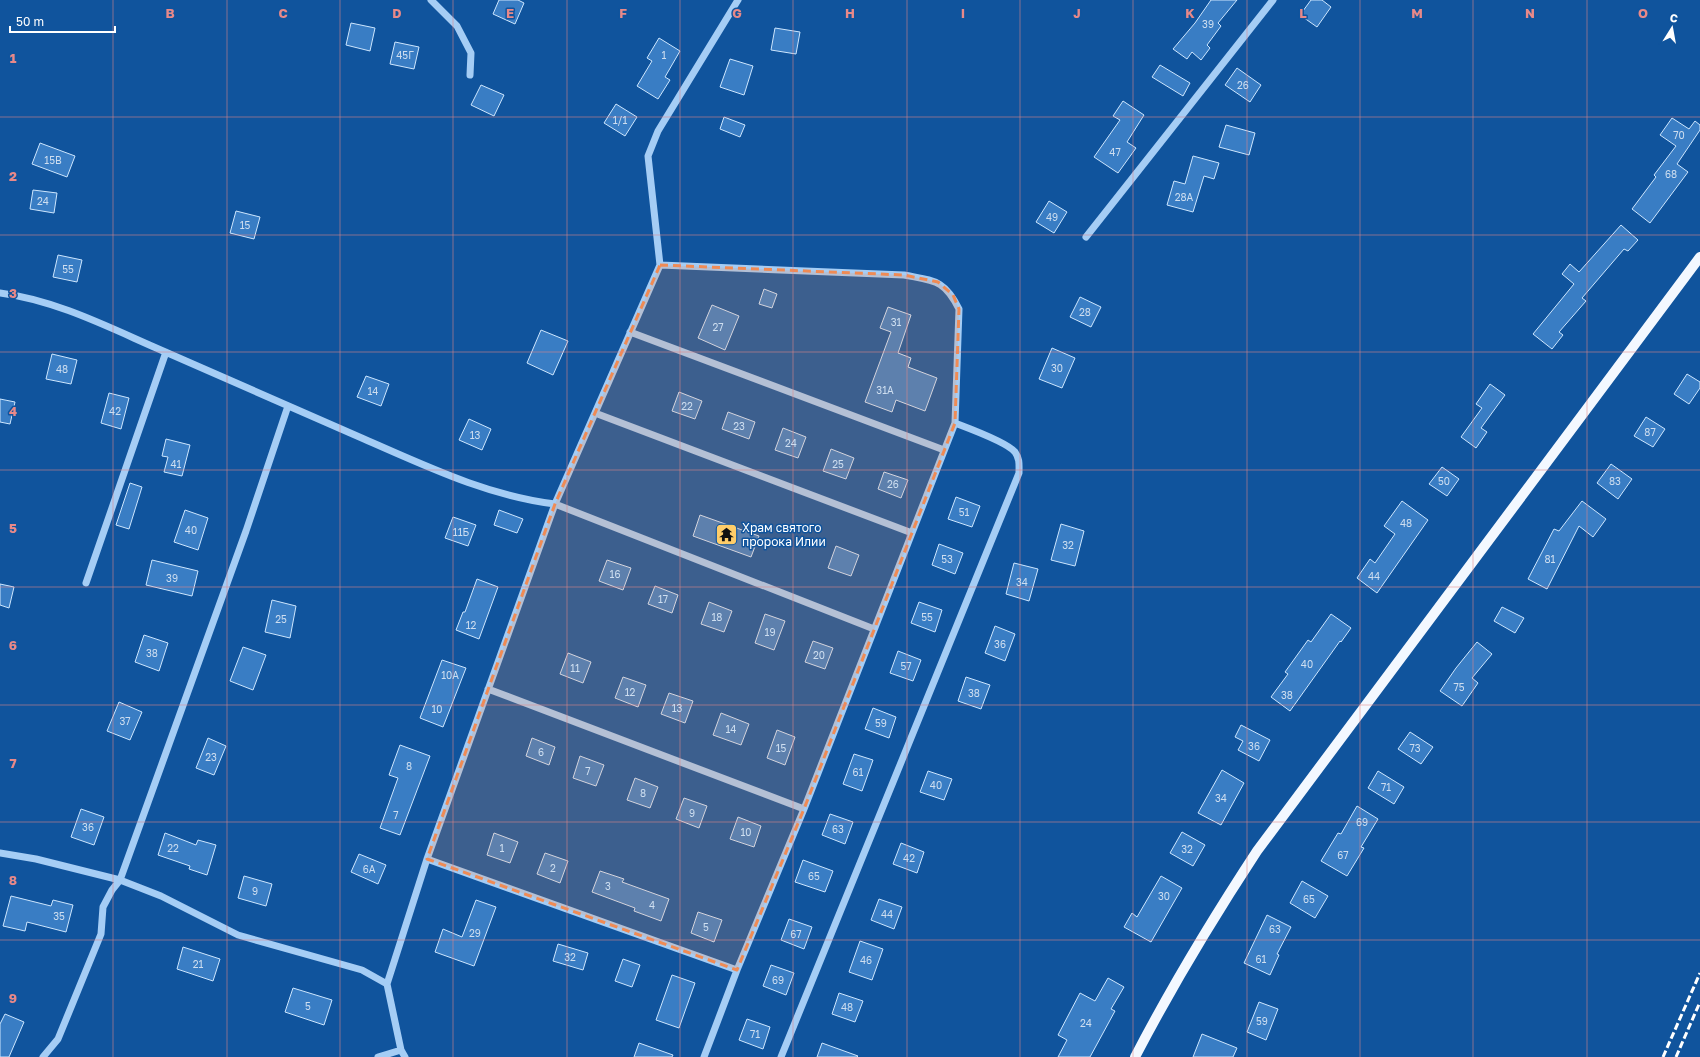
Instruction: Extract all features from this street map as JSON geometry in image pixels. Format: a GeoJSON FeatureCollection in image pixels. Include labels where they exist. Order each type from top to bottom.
{"type":"FeatureCollection","features":[{"type":"Feature","properties":{"kind":"main road"},"geometry":{"type":"LineString","coordinates":[[1134,1057],[1213,918],[1257,851],[1700,257]]}},
{"type":"Feature","properties":{"kind":"street"},"geometry":{"type":"LineString","coordinates":[[431,0],[457,26],[471,53],[470,76]]}},
{"type":"Feature","properties":{"kind":"street"},"geometry":{"type":"LineString","coordinates":[[378,1057],[403,1054],[387,984],[426,859],[555,504],[660,265],[648,156],[658,131],[738,0]]}},
{"type":"Feature","properties":{"kind":"street"},"geometry":{"type":"LineString","coordinates":[[1086,237],[1272,0]]}},
{"type":"Feature","properties":{"kind":"street"},"geometry":{"type":"LineString","coordinates":[[660,265],[904,275],[938,282],[952,295],[959,309],[955,423],[804,810],[737,970],[704,1057]]}},
{"type":"Feature","properties":{"kind":"street"},"geometry":{"type":"LineString","coordinates":[[0,293],[41,302],[68,310],[458,479],[528,501],[555,504],[874,629]]}},
{"type":"Feature","properties":{"kind":"street"},"geometry":{"type":"LineString","coordinates":[[630,332],[944,450]]}},
{"type":"Feature","properties":{"kind":"street"},"geometry":{"type":"LineString","coordinates":[[86,583],[166,352]]}},
{"type":"Feature","properties":{"kind":"street"},"geometry":{"type":"LineString","coordinates":[[43,1057],[58,1039],[101,934],[103,907],[112,890],[120,880],[246,531],[288,406]]}},
{"type":"Feature","properties":{"kind":"street"},"geometry":{"type":"LineString","coordinates":[[595,413],[912,533]]}},
{"type":"Feature","properties":{"kind":"street"},"geometry":{"type":"LineString","coordinates":[[781,1057],[1019,473],[1019,460],[1014,451],[1002,443],[955,423]]}},
{"type":"Feature","properties":{"kind":"street"},"geometry":{"type":"LineString","coordinates":[[488,689],[804,810]]}},
{"type":"Feature","properties":{"kind":"street"},"geometry":{"type":"LineString","coordinates":[[0,853],[36,859],[120,880],[161,896],[238,935],[362,970],[387,984]]}},
{"type":"Feature","properties":{"kind":"street"},"geometry":{"type":"LineString","coordinates":[[426,859],[737,970]]}},
{"type":"Feature","properties":{"kind":"highlighted area"},"geometry":{"type":"Polygon","coordinates":[[[660,265],[904,275],[938,282],[953,295],[959,309],[955,423],[804,809],[737,970],[427,859],[555,504],[660,265]]]}},
{"type":"Feature","properties":{"kind":"building"},"geometry":{"type":"Polygon","coordinates":[[[499,0],[518,0],[524,3],[515,24],[493,14],[499,0]]]}},
{"type":"Feature","properties":{"kind":"building"},"geometry":{"type":"Polygon","coordinates":[[[1211,0],[1237,0],[1218,23],[1221,26],[1207,45],[1210,48],[1201,60],[1192,52],[1187,59],[1173,49],[1195,23],[1211,0]]]}},
{"type":"Feature","properties":{"kind":"building"},"geometry":{"type":"Polygon","coordinates":[[[1311,0],[1322,0],[1331,7],[1317,27],[1300,15],[1311,0]]]}},
{"type":"Feature","properties":{"kind":"building"},"geometry":{"type":"Polygon","coordinates":[[[351,23],[375,28],[370,51],[346,45],[351,23]]]}},
{"type":"Feature","properties":{"kind":"building"},"geometry":{"type":"Polygon","coordinates":[[[775,28],[800,32],[796,54],[771,50],[775,28]]]}},
{"type":"Feature","properties":{"kind":"building"},"geometry":{"type":"Polygon","coordinates":[[[659,38],[680,51],[665,77],[670,80],[658,99],[637,86],[652,61],[647,58],[659,38]]]}},
{"type":"Feature","properties":{"kind":"building"},"geometry":{"type":"Polygon","coordinates":[[[395,42],[419,47],[414,69],[390,64],[395,42]]]}},
{"type":"Feature","properties":{"kind":"building"},"geometry":{"type":"Polygon","coordinates":[[[730,59],[753,66],[744,95],[720,87],[730,59]]]}},
{"type":"Feature","properties":{"kind":"building"},"geometry":{"type":"Polygon","coordinates":[[[1160,65],[1190,83],[1183,96],[1152,77],[1160,65]]]}},
{"type":"Feature","properties":{"kind":"building"},"geometry":{"type":"Polygon","coordinates":[[[1237,68],[1261,85],[1250,102],[1225,85],[1237,68]]]}},
{"type":"Feature","properties":{"kind":"building"},"geometry":{"type":"Polygon","coordinates":[[[481,85],[504,95],[494,116],[471,105],[481,85]]]}},
{"type":"Feature","properties":{"kind":"building"},"geometry":{"type":"Polygon","coordinates":[[[1123,101],[1144,115],[1127,142],[1136,148],[1118,173],[1094,157],[1120,120],[1113,116],[1123,101]]]}},
{"type":"Feature","properties":{"kind":"building"},"geometry":{"type":"Polygon","coordinates":[[[616,104],[637,117],[625,136],[604,123],[616,104]]]}},
{"type":"Feature","properties":{"kind":"building"},"geometry":{"type":"Polygon","coordinates":[[[724,117],[745,125],[740,137],[720,129],[724,117]]]}},
{"type":"Feature","properties":{"kind":"building"},"geometry":{"type":"Polygon","coordinates":[[[1672,118],[1689,129],[1695,121],[1700,125],[1700,130],[1677,164],[1688,172],[1650,223],[1632,209],[1656,177],[1654,175],[1676,146],[1660,135],[1672,118]]]}},
{"type":"Feature","properties":{"kind":"building"},"geometry":{"type":"Polygon","coordinates":[[[1226,125],[1255,133],[1249,155],[1219,147],[1226,125]]]}},
{"type":"Feature","properties":{"kind":"building"},"geometry":{"type":"Polygon","coordinates":[[[40,143],[75,156],[67,177],[32,164],[40,143]]]}},
{"type":"Feature","properties":{"kind":"building"},"geometry":{"type":"Polygon","coordinates":[[[1193,156],[1219,163],[1214,179],[1204,176],[1193,212],[1167,205],[1174,181],[1185,184],[1193,156]]]}},
{"type":"Feature","properties":{"kind":"building"},"geometry":{"type":"Polygon","coordinates":[[[33,190],[57,193],[54,213],[30,209],[33,190]]]}},
{"type":"Feature","properties":{"kind":"building"},"geometry":{"type":"Polygon","coordinates":[[[1049,201],[1067,212],[1054,233],[1036,222],[1049,201]]]}},
{"type":"Feature","properties":{"kind":"building"},"geometry":{"type":"Polygon","coordinates":[[[236,211],[260,217],[254,239],[230,233],[236,211]]]}},
{"type":"Feature","properties":{"kind":"building"},"geometry":{"type":"Polygon","coordinates":[[[1621,225],[1638,240],[1628,251],[1624,249],[1582,298],[1586,301],[1559,332],[1563,335],[1552,349],[1533,334],[1574,284],[1562,274],[1570,264],[1579,272],[1621,225]]]}},
{"type":"Feature","properties":{"kind":"building"},"geometry":{"type":"Polygon","coordinates":[[[58,255],[82,260],[77,282],[53,277],[58,255]]]}},
{"type":"Feature","properties":{"kind":"building"},"geometry":{"type":"Polygon","coordinates":[[[764,289],[777,294],[772,308],[759,304],[764,289]]]}},
{"type":"Feature","properties":{"kind":"building"},"geometry":{"type":"Polygon","coordinates":[[[1080,297],[1101,307],[1091,327],[1070,317],[1080,297]]]}},
{"type":"Feature","properties":{"kind":"building"},"geometry":{"type":"Polygon","coordinates":[[[712,305],[739,316],[725,350],[698,338],[712,305]]]}},
{"type":"Feature","properties":{"kind":"building"},"geometry":{"type":"Polygon","coordinates":[[[888,307],[911,315],[898,353],[911,358],[908,367],[937,378],[925,411],[896,400],[892,412],[865,402],[891,332],[880,328],[888,307]]]}},
{"type":"Feature","properties":{"kind":"building"},"geometry":{"type":"Polygon","coordinates":[[[541,330],[568,341],[553,375],[527,363],[541,330]]]}},
{"type":"Feature","properties":{"kind":"building"},"geometry":{"type":"Polygon","coordinates":[[[1052,348],[1075,358],[1062,388],[1039,379],[1052,348]]]}},
{"type":"Feature","properties":{"kind":"building"},"geometry":{"type":"Polygon","coordinates":[[[52,354],[77,360],[71,384],[46,379],[52,354]]]}},
{"type":"Feature","properties":{"kind":"building"},"geometry":{"type":"Polygon","coordinates":[[[1687,374],[1700,382],[1700,388],[1689,404],[1674,394],[1687,374]]]}},
{"type":"Feature","properties":{"kind":"building"},"geometry":{"type":"Polygon","coordinates":[[[366,376],[389,384],[381,406],[357,397],[366,376]]]}},
{"type":"Feature","properties":{"kind":"building"},"geometry":{"type":"Polygon","coordinates":[[[1490,384],[1505,395],[1481,428],[1487,432],[1476,448],[1461,437],[1482,408],[1476,404],[1490,384]]]}},
{"type":"Feature","properties":{"kind":"building"},"geometry":{"type":"Polygon","coordinates":[[[679,392],[702,401],[695,419],[672,411],[679,392]]]}},
{"type":"Feature","properties":{"kind":"building"},"geometry":{"type":"Polygon","coordinates":[[[109,393],[129,398],[121,429],[101,423],[109,393]]]}},
{"type":"Feature","properties":{"kind":"building"},"geometry":{"type":"Polygon","coordinates":[[[0,399],[15,402],[10,424],[0,422],[0,399]]]}},
{"type":"Feature","properties":{"kind":"building"},"geometry":{"type":"Polygon","coordinates":[[[728,412],[755,422],[749,439],[722,429],[728,412]]]}},
{"type":"Feature","properties":{"kind":"building"},"geometry":{"type":"Polygon","coordinates":[[[1646,417],[1665,429],[1653,447],[1634,436],[1646,417]]]}},
{"type":"Feature","properties":{"kind":"building"},"geometry":{"type":"Polygon","coordinates":[[[469,419],[491,429],[482,450],[459,440],[469,419]]]}},
{"type":"Feature","properties":{"kind":"building"},"geometry":{"type":"Polygon","coordinates":[[[783,428],[806,437],[798,458],[775,450],[783,428]]]}},
{"type":"Feature","properties":{"kind":"building"},"geometry":{"type":"Polygon","coordinates":[[[166,439],[190,445],[182,476],[164,472],[168,457],[162,456],[166,439]]]}},
{"type":"Feature","properties":{"kind":"building"},"geometry":{"type":"Polygon","coordinates":[[[831,449],[854,458],[846,479],[823,471],[831,449]]]}},
{"type":"Feature","properties":{"kind":"building"},"geometry":{"type":"Polygon","coordinates":[[[1611,464],[1632,479],[1618,499],[1597,483],[1611,464]]]}},
{"type":"Feature","properties":{"kind":"building"},"geometry":{"type":"Polygon","coordinates":[[[1442,467],[1459,479],[1447,496],[1429,484],[1442,467]]]}},
{"type":"Feature","properties":{"kind":"building"},"geometry":{"type":"Polygon","coordinates":[[[884,472],[908,480],[901,498],[878,489],[884,472]]]}},
{"type":"Feature","properties":{"kind":"building"},"geometry":{"type":"Polygon","coordinates":[[[130,483],[142,487],[129,529],[116,525],[130,483]]]}},
{"type":"Feature","properties":{"kind":"building"},"geometry":{"type":"Polygon","coordinates":[[[956,497],[980,506],[972,527],[948,519],[956,497]]]}},
{"type":"Feature","properties":{"kind":"building"},"geometry":{"type":"Polygon","coordinates":[[[1402,501],[1428,520],[1377,593],[1357,578],[1370,559],[1375,563],[1395,534],[1384,526],[1402,501]]]}},
{"type":"Feature","properties":{"kind":"building"},"geometry":{"type":"Polygon","coordinates":[[[1582,501],[1606,519],[1593,537],[1579,526],[1547,589],[1528,579],[1554,529],[1559,531],[1582,501]]]}},
{"type":"Feature","properties":{"kind":"building"},"geometry":{"type":"Polygon","coordinates":[[[185,510],[208,518],[198,550],[174,542],[185,510]]]}},
{"type":"Feature","properties":{"kind":"building"},"geometry":{"type":"Polygon","coordinates":[[[499,510],[523,519],[517,533],[494,525],[499,510]]]}},
{"type":"Feature","properties":{"kind":"building"},"geometry":{"type":"Polygon","coordinates":[[[700,515],[759,536],[751,557],[693,536],[700,515]]]}},
{"type":"Feature","properties":{"kind":"building"},"geometry":{"type":"Polygon","coordinates":[[[453,517],[476,525],[468,546],[445,538],[453,517]]]}},
{"type":"Feature","properties":{"kind":"building"},"geometry":{"type":"Polygon","coordinates":[[[1061,524],[1084,531],[1075,566],[1051,560],[1061,524]]]}},
{"type":"Feature","properties":{"kind":"building"},"geometry":{"type":"Polygon","coordinates":[[[939,544],[963,553],[955,574],[932,565],[939,544]]]}},
{"type":"Feature","properties":{"kind":"building"},"geometry":{"type":"Polygon","coordinates":[[[836,546],[859,555],[851,576],[828,568],[836,546]]]}},
{"type":"Feature","properties":{"kind":"building"},"geometry":{"type":"Polygon","coordinates":[[[152,560],[198,571],[192,596],[146,585],[152,560]]]}},
{"type":"Feature","properties":{"kind":"building"},"geometry":{"type":"Polygon","coordinates":[[[607,560],[631,568],[623,590],[599,581],[607,560]]]}},
{"type":"Feature","properties":{"kind":"building"},"geometry":{"type":"Polygon","coordinates":[[[1014,563],[1038,569],[1029,601],[1006,594],[1014,563]]]}},
{"type":"Feature","properties":{"kind":"building"},"geometry":{"type":"Polygon","coordinates":[[[477,579],[498,587],[479,639],[456,630],[463,612],[465,612],[477,579]]]}},
{"type":"Feature","properties":{"kind":"building"},"geometry":{"type":"Polygon","coordinates":[[[0,584],[14,587],[9,608],[0,605],[0,584]]]}},
{"type":"Feature","properties":{"kind":"building"},"geometry":{"type":"Polygon","coordinates":[[[655,586],[678,595],[672,613],[648,604],[655,586]]]}},
{"type":"Feature","properties":{"kind":"building"},"geometry":{"type":"Polygon","coordinates":[[[272,600],[296,606],[290,638],[265,632],[272,600]]]}},
{"type":"Feature","properties":{"kind":"building"},"geometry":{"type":"Polygon","coordinates":[[[709,602],[732,611],[724,632],[701,624],[709,602]]]}},
{"type":"Feature","properties":{"kind":"building"},"geometry":{"type":"Polygon","coordinates":[[[919,602],[942,610],[935,632],[911,623],[919,602]]]}},
{"type":"Feature","properties":{"kind":"building"},"geometry":{"type":"Polygon","coordinates":[[[1502,607],[1524,618],[1515,633],[1494,621],[1502,607]]]}},
{"type":"Feature","properties":{"kind":"building"},"geometry":{"type":"Polygon","coordinates":[[[765,614],[785,621],[774,650],[755,643],[765,614]]]}},
{"type":"Feature","properties":{"kind":"building"},"geometry":{"type":"Polygon","coordinates":[[[1331,614],[1351,628],[1290,711],[1271,697],[1288,674],[1285,672],[1308,640],[1311,642],[1331,614]]]}},
{"type":"Feature","properties":{"kind":"building"},"geometry":{"type":"Polygon","coordinates":[[[995,626],[1015,634],[1005,661],[985,653],[995,626]]]}},
{"type":"Feature","properties":{"kind":"building"},"geometry":{"type":"Polygon","coordinates":[[[144,635],[168,643],[159,671],[135,662],[144,635]]]}},
{"type":"Feature","properties":{"kind":"building"},"geometry":{"type":"Polygon","coordinates":[[[813,641],[833,648],[825,669],[805,662],[813,641]]]}},
{"type":"Feature","properties":{"kind":"building"},"geometry":{"type":"Polygon","coordinates":[[[1477,642],[1492,654],[1472,678],[1478,683],[1462,706],[1440,691],[1477,642]]]}},
{"type":"Feature","properties":{"kind":"building"},"geometry":{"type":"Polygon","coordinates":[[[243,647],[266,655],[253,690],[230,681],[243,647]]]}},
{"type":"Feature","properties":{"kind":"building"},"geometry":{"type":"Polygon","coordinates":[[[898,651],[921,660],[913,681],[890,673],[898,651]]]}},
{"type":"Feature","properties":{"kind":"building"},"geometry":{"type":"Polygon","coordinates":[[[568,653],[591,662],[583,683],[560,674],[568,653]]]}},
{"type":"Feature","properties":{"kind":"building"},"geometry":{"type":"Polygon","coordinates":[[[442,660],[466,668],[443,727],[420,718],[442,660]]]}},
{"type":"Feature","properties":{"kind":"building"},"geometry":{"type":"Polygon","coordinates":[[[623,677],[646,685],[638,707],[615,698],[623,677]]]}},
{"type":"Feature","properties":{"kind":"building"},"geometry":{"type":"Polygon","coordinates":[[[966,677],[990,685],[981,709],[958,701],[966,677]]]}},
{"type":"Feature","properties":{"kind":"building"},"geometry":{"type":"Polygon","coordinates":[[[669,693],[693,701],[685,723],[661,714],[669,693]]]}},
{"type":"Feature","properties":{"kind":"building"},"geometry":{"type":"Polygon","coordinates":[[[119,702],[142,712],[130,740],[107,731],[119,702]]]}},
{"type":"Feature","properties":{"kind":"building"},"geometry":{"type":"Polygon","coordinates":[[[873,708],[896,717],[889,738],[865,729],[873,708]]]}},
{"type":"Feature","properties":{"kind":"building"},"geometry":{"type":"Polygon","coordinates":[[[721,713],[749,724],[741,745],[713,735],[721,713]]]}},
{"type":"Feature","properties":{"kind":"building"},"geometry":{"type":"Polygon","coordinates":[[[1241,725],[1270,740],[1259,761],[1238,750],[1243,741],[1235,737],[1241,725]]]}},
{"type":"Feature","properties":{"kind":"building"},"geometry":{"type":"Polygon","coordinates":[[[777,730],[795,737],[785,765],[767,758],[777,730]]]}},
{"type":"Feature","properties":{"kind":"building"},"geometry":{"type":"Polygon","coordinates":[[[1410,732],[1433,747],[1421,764],[1398,749],[1410,732]]]}},
{"type":"Feature","properties":{"kind":"building"},"geometry":{"type":"Polygon","coordinates":[[[208,738],[226,746],[214,775],[196,768],[208,738]]]}},
{"type":"Feature","properties":{"kind":"building"},"geometry":{"type":"Polygon","coordinates":[[[532,738],[555,747],[549,765],[526,756],[532,738]]]}},
{"type":"Feature","properties":{"kind":"building"},"geometry":{"type":"Polygon","coordinates":[[[400,745],[430,756],[400,835],[380,828],[398,778],[389,775],[400,745]]]}},
{"type":"Feature","properties":{"kind":"building"},"geometry":{"type":"Polygon","coordinates":[[[854,754],[873,760],[862,791],[843,784],[854,754]]]}},
{"type":"Feature","properties":{"kind":"building"},"geometry":{"type":"Polygon","coordinates":[[[580,756],[604,765],[596,786],[573,778],[580,756]]]}},
{"type":"Feature","properties":{"kind":"building"},"geometry":{"type":"Polygon","coordinates":[[[1222,770],[1244,783],[1221,825],[1198,813],[1222,770]]]}},
{"type":"Feature","properties":{"kind":"building"},"geometry":{"type":"Polygon","coordinates":[[[928,771],[952,779],[944,800],[920,792],[928,771]]]}},
{"type":"Feature","properties":{"kind":"building"},"geometry":{"type":"Polygon","coordinates":[[[1378,771],[1404,787],[1394,804],[1368,788],[1378,771]]]}},
{"type":"Feature","properties":{"kind":"building"},"geometry":{"type":"Polygon","coordinates":[[[635,778],[658,787],[650,808],[627,800],[635,778]]]}},
{"type":"Feature","properties":{"kind":"building"},"geometry":{"type":"Polygon","coordinates":[[[684,798],[707,806],[699,828],[676,819],[684,798]]]}},
{"type":"Feature","properties":{"kind":"building"},"geometry":{"type":"Polygon","coordinates":[[[1357,806],[1378,819],[1361,847],[1364,848],[1347,876],[1321,861],[1338,833],[1341,834],[1357,806]]]}},
{"type":"Feature","properties":{"kind":"building"},"geometry":{"type":"Polygon","coordinates":[[[81,809],[104,817],[94,845],[71,837],[81,809]]]}},
{"type":"Feature","properties":{"kind":"building"},"geometry":{"type":"Polygon","coordinates":[[[830,814],[853,822],[845,844],[822,835],[830,814]]]}},
{"type":"Feature","properties":{"kind":"building"},"geometry":{"type":"Polygon","coordinates":[[[738,817],[761,826],[754,847],[730,839],[738,817]]]}},
{"type":"Feature","properties":{"kind":"building"},"geometry":{"type":"Polygon","coordinates":[[[1182,832],[1205,845],[1193,866],[1170,853],[1182,832]]]}},
{"type":"Feature","properties":{"kind":"building"},"geometry":{"type":"Polygon","coordinates":[[[165,833],[196,845],[198,840],[216,845],[207,875],[189,869],[190,866],[158,855],[165,833]]]}},
{"type":"Feature","properties":{"kind":"building"},"geometry":{"type":"Polygon","coordinates":[[[494,833],[518,842],[510,863],[487,855],[494,833]]]}},
{"type":"Feature","properties":{"kind":"building"},"geometry":{"type":"Polygon","coordinates":[[[901,843],[924,852],[917,873],[893,864],[901,843]]]}},
{"type":"Feature","properties":{"kind":"building"},"geometry":{"type":"Polygon","coordinates":[[[545,853],[568,861],[560,883],[537,874],[545,853]]]}},
{"type":"Feature","properties":{"kind":"building"},"geometry":{"type":"Polygon","coordinates":[[[359,854],[386,865],[378,884],[351,872],[359,854]]]}},
{"type":"Feature","properties":{"kind":"building"},"geometry":{"type":"Polygon","coordinates":[[[803,860],[833,871],[825,892],[795,882],[803,860]]]}},
{"type":"Feature","properties":{"kind":"building"},"geometry":{"type":"Polygon","coordinates":[[[600,871],[624,879],[622,882],[669,899],[661,921],[634,911],[635,908],[592,892],[600,871]]]}},
{"type":"Feature","properties":{"kind":"building"},"geometry":{"type":"Polygon","coordinates":[[[244,876],[272,884],[266,906],[238,898],[244,876]]]}},
{"type":"Feature","properties":{"kind":"building"},"geometry":{"type":"Polygon","coordinates":[[[1161,876],[1182,888],[1151,942],[1124,927],[1132,913],[1137,917],[1161,876]]]}},
{"type":"Feature","properties":{"kind":"building"},"geometry":{"type":"Polygon","coordinates":[[[1302,881],[1328,896],[1315,918],[1290,903],[1302,881]]]}},
{"type":"Feature","properties":{"kind":"building"},"geometry":{"type":"Polygon","coordinates":[[[11,896],[51,906],[53,900],[73,905],[66,932],[27,922],[25,931],[3,926],[11,896]]]}},
{"type":"Feature","properties":{"kind":"building"},"geometry":{"type":"Polygon","coordinates":[[[879,899],[902,907],[894,929],[871,920],[879,899]]]}},
{"type":"Feature","properties":{"kind":"building"},"geometry":{"type":"Polygon","coordinates":[[[476,900],[496,907],[474,966],[435,952],[443,929],[462,937],[476,900]]]}},
{"type":"Feature","properties":{"kind":"building"},"geometry":{"type":"Polygon","coordinates":[[[698,912],[722,920],[714,942],[691,933],[698,912]]]}},
{"type":"Feature","properties":{"kind":"building"},"geometry":{"type":"Polygon","coordinates":[[[1267,915],[1291,927],[1277,954],[1279,955],[1270,975],[1244,963],[1267,915]]]}},
{"type":"Feature","properties":{"kind":"building"},"geometry":{"type":"Polygon","coordinates":[[[789,919],[812,927],[804,949],[781,940],[789,919]]]}},
{"type":"Feature","properties":{"kind":"building"},"geometry":{"type":"Polygon","coordinates":[[[860,941],[883,949],[872,980],[849,972],[860,941]]]}},
{"type":"Feature","properties":{"kind":"building"},"geometry":{"type":"Polygon","coordinates":[[[558,944],[588,953],[583,970],[553,961],[558,944]]]}},
{"type":"Feature","properties":{"kind":"building"},"geometry":{"type":"Polygon","coordinates":[[[183,947],[220,959],[213,981],[177,969],[183,947]]]}},
{"type":"Feature","properties":{"kind":"building"},"geometry":{"type":"Polygon","coordinates":[[[623,959],[640,965],[632,987],[615,981],[623,959]]]}},
{"type":"Feature","properties":{"kind":"building"},"geometry":{"type":"Polygon","coordinates":[[[771,965],[794,973],[786,995],[763,986],[771,965]]]}},
{"type":"Feature","properties":{"kind":"building"},"geometry":{"type":"Polygon","coordinates":[[[672,975],[695,983],[679,1028],[656,1020],[672,975]]]}},
{"type":"Feature","properties":{"kind":"building"},"geometry":{"type":"Polygon","coordinates":[[[1108,978],[1124,987],[1111,1009],[1115,1011],[1090,1057],[1058,1057],[1067,1040],[1058,1035],[1080,993],[1095,1001],[1108,978]]]}},
{"type":"Feature","properties":{"kind":"building"},"geometry":{"type":"Polygon","coordinates":[[[293,988],[332,1000],[324,1025],[285,1012],[293,988]]]}},
{"type":"Feature","properties":{"kind":"building"},"geometry":{"type":"Polygon","coordinates":[[[839,993],[863,1001],[855,1022],[832,1014],[839,993]]]}},
{"type":"Feature","properties":{"kind":"building"},"geometry":{"type":"Polygon","coordinates":[[[1259,1002],[1278,1009],[1266,1040],[1247,1032],[1259,1002]]]}},
{"type":"Feature","properties":{"kind":"building"},"geometry":{"type":"Polygon","coordinates":[[[5,1014],[24,1022],[9,1057],[0,1057],[0,1024],[5,1014]]]}},
{"type":"Feature","properties":{"kind":"building"},"geometry":{"type":"Polygon","coordinates":[[[747,1019],[770,1027],[763,1049],[739,1040],[747,1019]]]}},
{"type":"Feature","properties":{"kind":"building"},"geometry":{"type":"Polygon","coordinates":[[[1202,1034],[1237,1048],[1233,1057],[1193,1057],[1202,1034]]]}},
{"type":"Feature","properties":{"kind":"building"},"geometry":{"type":"Polygon","coordinates":[[[639,1043],[673,1055],[672,1057],[634,1057],[639,1043]]]}},
{"type":"Feature","properties":{"kind":"building"},"geometry":{"type":"Polygon","coordinates":[[[822,1043],[858,1056],[817,1057],[822,1043]]]}},
{"type":"Feature","properties":{"kind":"railway"},"geometry":{"type":"LineString","coordinates":[[1663,1057],[1700,973]]}},
{"type":"Feature","properties":{"kind":"railway"},"geometry":{"type":"LineString","coordinates":[[1676,1057],[1700,1002]]}},
{"type":"Feature","properties":{"kind":"place","name":"Храм святого пророка Илии"},"geometry":{"type":"Point","coordinates":[726,535]}}]}
